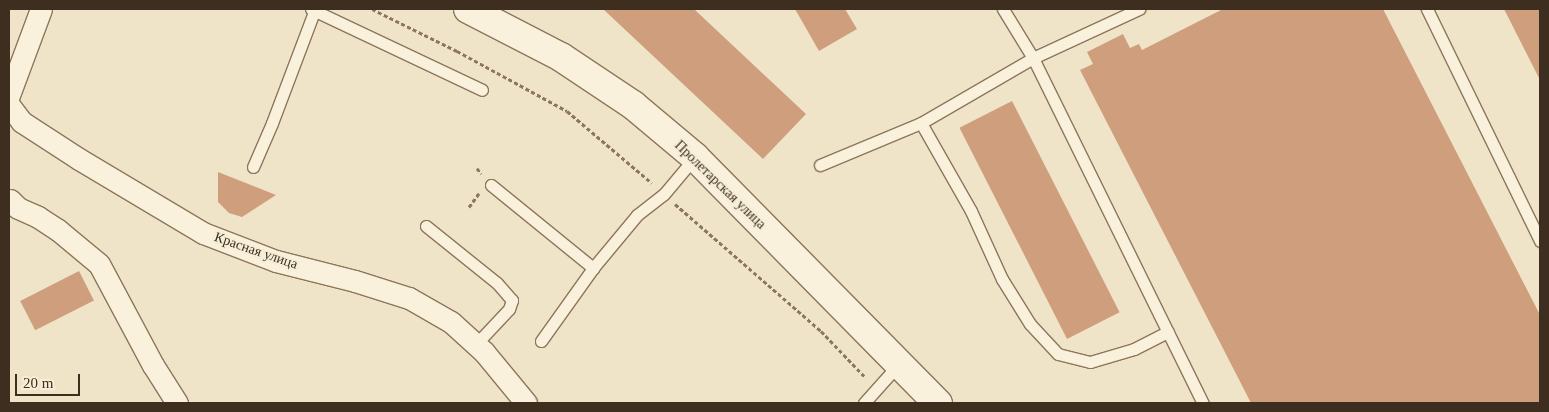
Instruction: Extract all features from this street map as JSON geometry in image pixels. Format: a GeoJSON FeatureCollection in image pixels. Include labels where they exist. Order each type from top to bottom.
{"type":"FeatureCollection","features":[{"type":"Feature","properties":{"kind":"main road","name":"Пролетарская улица"},"geometry":{"type":"LineString","coordinates":[[468,9],[561,57],[633,106],[695,157],[898,365],[938,403]]}},
{"type":"Feature","properties":{"kind":"street"},"geometry":{"type":"LineString","coordinates":[[9,95],[41,9]]}},
{"type":"Feature","properties":{"kind":"street","name":"Красная улица"},"geometry":{"type":"LineString","coordinates":[[9,105],[22,122],[79,159],[203,232],[276,261],[355,280],[409,298],[451,322],[476,344],[526,403]]}},
{"type":"Feature","properties":{"kind":"street"},"geometry":{"type":"LineString","coordinates":[[9,200],[18,208],[38,217],[58,230],[98,264],[176,403]]}},
{"type":"Feature","properties":{"kind":"lane"},"geometry":{"type":"LineString","coordinates":[[253,167],[272,124],[313,9],[482,90]]}},
{"type":"Feature","properties":{"kind":"lane"},"geometry":{"type":"LineString","coordinates":[[1003,9],[1033,58],[1203,403]]}},
{"type":"Feature","properties":{"kind":"lane"},"geometry":{"type":"LineString","coordinates":[[820,164],[921,123],[1033,58],[1138,9]]}},
{"type":"Feature","properties":{"kind":"lane"},"geometry":{"type":"LineString","coordinates":[[1426,9],[1540,241]]}},
{"type":"Feature","properties":{"kind":"lane"},"geometry":{"type":"LineString","coordinates":[[921,123],[971,211],[1002,279],[1030,324],[1058,354],[1090,362],[1134,349],[1168,332]]}},
{"type":"Feature","properties":{"kind":"lane"},"geometry":{"type":"LineString","coordinates":[[541,341],[593,268],[637,215],[664,194],[695,157]]}},
{"type":"Feature","properties":{"kind":"lane"},"geometry":{"type":"LineString","coordinates":[[491,185],[593,268]]}},
{"type":"Feature","properties":{"kind":"lane"},"geometry":{"type":"LineString","coordinates":[[426,226],[502,287],[512,300],[509,309],[476,344]]}},
{"type":"Feature","properties":{"kind":"lane"},"geometry":{"type":"LineString","coordinates":[[864,403],[898,365]]}},
{"type":"Feature","properties":{"kind":"building"},"geometry":{"type":"Polygon","coordinates":[[[603,9],[694,9],[806,114],[763,159],[603,9]]]}},
{"type":"Feature","properties":{"kind":"building"},"geometry":{"type":"Polygon","coordinates":[[[795,9],[845,9],[857,29],[819,51],[795,9]]]}},
{"type":"Feature","properties":{"kind":"building"},"geometry":{"type":"Polygon","coordinates":[[[1223,9],[1383,9],[1540,315],[1540,403],[1251,403],[1080,70],[1093,64],[1087,52],[1123,34],[1130,48],[1139,44],[1142,50],[1223,9]]]}},
{"type":"Feature","properties":{"kind":"building"},"geometry":{"type":"Polygon","coordinates":[[[1504,9],[1540,9],[1540,80],[1504,9]]]}},
{"type":"Feature","properties":{"kind":"building"},"geometry":{"type":"Polygon","coordinates":[[[1012,101],[1120,312],[1067,339],[959,128],[1012,101]]]}},
{"type":"Feature","properties":{"kind":"building"},"geometry":{"type":"Polygon","coordinates":[[[218,172],[276,195],[242,217],[229,213],[218,202],[218,172]]]}},
{"type":"Feature","properties":{"kind":"building"},"geometry":{"type":"Polygon","coordinates":[[[79,271],[94,300],[35,330],[20,301],[79,271]]]}}]}
